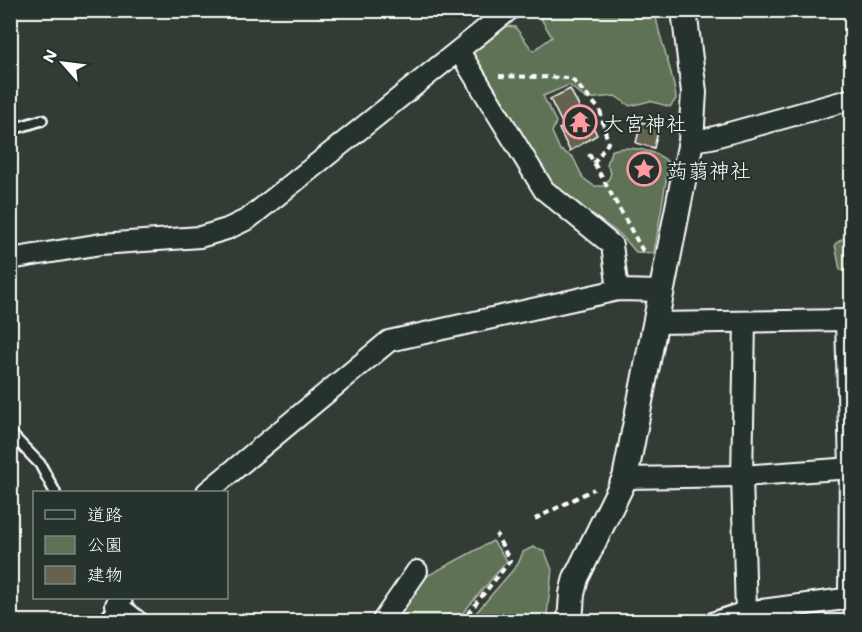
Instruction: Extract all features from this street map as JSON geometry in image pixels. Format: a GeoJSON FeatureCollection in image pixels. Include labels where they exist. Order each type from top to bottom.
{"type":"FeatureCollection","features":[{"type":"Feature","properties":{"kind":"street"},"geometry":{"type":"LineString","coordinates":[[10,259],[101,244],[200,237],[227,229],[248,219],[509,10]]}},
{"type":"Feature","properties":{"kind":"street"},"geometry":{"type":"LineString","coordinates":[[570,621],[576,578],[625,478],[691,141],[694,92],[684,10]]}},
{"type":"Feature","properties":{"kind":"street"},"geometry":{"type":"LineString","coordinates":[[459,51],[544,190],[612,245],[618,290]]}},
{"type":"Feature","properties":{"kind":"street"},"geometry":{"type":"LineString","coordinates":[[691,141],[711,138],[852,99]]}},
{"type":"Feature","properties":{"kind":"street"},"geometry":{"type":"LineString","coordinates":[[208,491],[389,341],[618,290],[662,291]]}},
{"type":"Feature","properties":{"kind":"street"},"geometry":{"type":"LineString","coordinates":[[656,323],[846,320],[851,468],[850,598],[746,612],[717,621]]}},
{"type":"Feature","properties":{"kind":"street"},"geometry":{"type":"LineString","coordinates":[[745,322],[742,476],[746,612]]}},
{"type":"Feature","properties":{"kind":"street"},"geometry":{"type":"LineString","coordinates":[[625,478],[742,476],[851,468]]}},
{"type":"Feature","properties":{"kind":"street"},"geometry":{"type":"LineString","coordinates":[[382,621],[417,571]]}},
{"type":"Feature","properties":{"kind":"street"},"geometry":{"type":"LineString","coordinates":[[117,600],[138,621]]}},
{"type":"Feature","properties":{"kind":"lane"},"geometry":{"type":"LineString","coordinates":[[10,130],[42,120]]}},
{"type":"Feature","properties":{"kind":"lane"},"geometry":{"type":"LineString","coordinates":[[10,433],[39,464],[54,491]]}},
{"type":"Feature","properties":{"kind":"lane"},"geometry":{"type":"LineString","coordinates":[[102,621],[117,600]]}},
{"type":"Feature","properties":{"kind":"path"},"geometry":{"type":"LineString","coordinates":[[474,76],[571,78],[600,110],[608,143],[594,163]]}},
{"type":"Feature","properties":{"kind":"path"},"geometry":{"type":"LineString","coordinates":[[589,154],[645,254]]}},
{"type":"Feature","properties":{"kind":"path"},"geometry":{"type":"LineString","coordinates":[[535,519],[588,492]]}},
{"type":"Feature","properties":{"kind":"path"},"geometry":{"type":"LineString","coordinates":[[461,621],[510,561],[496,534]]}},
{"type":"Feature","properties":{"kind":"path"},"geometry":{"type":"LineString","coordinates":[[466,615],[478,621]]}},
{"type":"Feature","properties":{"kind":"green space"},"geometry":{"type":"Polygon","coordinates":[[[655,11],[676,99],[670,107],[650,101],[630,106],[615,96],[586,99],[569,85],[543,96],[556,122],[552,132],[560,150],[573,157],[583,178],[594,186],[606,186],[611,173],[607,165],[611,151],[617,149],[633,148],[649,152],[664,158],[669,163],[654,253],[636,252],[621,235],[550,185],[469,56],[507,26],[515,27],[533,51],[552,37],[537,12],[655,11]]]}},
{"type":"Feature","properties":{"kind":"green space"},"geometry":{"type":"Polygon","coordinates":[[[851,233],[851,270],[840,270],[835,244],[851,233]]]}},
{"type":"Feature","properties":{"kind":"green space"},"geometry":{"type":"Polygon","coordinates":[[[493,541],[507,561],[456,621],[391,622],[425,577],[493,541]]]}},
{"type":"Feature","properties":{"kind":"green space"},"geometry":{"type":"Polygon","coordinates":[[[533,547],[545,552],[552,570],[547,615],[542,621],[469,621],[518,564],[523,552],[533,547]]]}},
{"type":"Feature","properties":{"kind":"building","name":"大宮神社"},"geometry":{"type":"Polygon","coordinates":[[[570,89],[597,135],[570,151],[559,129],[564,127],[550,99],[570,89]]]}},
{"type":"Feature","properties":{"kind":"building"},"geometry":{"type":"Polygon","coordinates":[[[641,122],[659,127],[654,148],[636,143],[641,122]]]}},
{"type":"Feature","properties":{"kind":"place","name":"大宮神社"},"geometry":{"type":"Point","coordinates":[580,122]}},
{"type":"Feature","properties":{"kind":"place","name":"蒟蒻神社"},"geometry":{"type":"Point","coordinates":[644,169]}}]}
